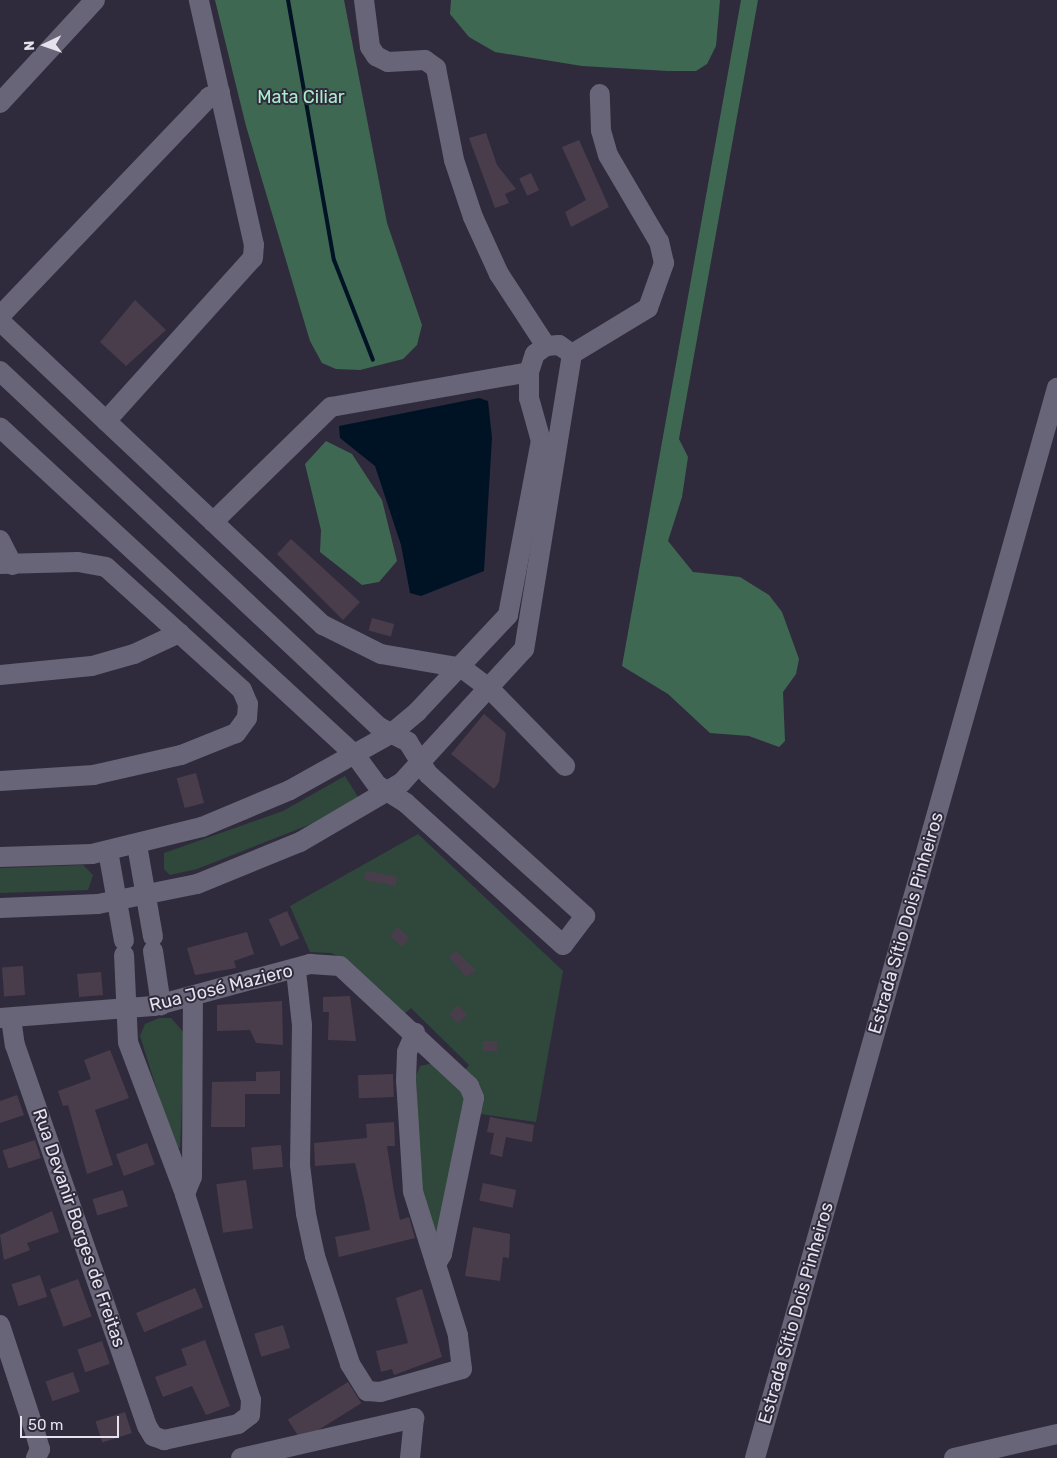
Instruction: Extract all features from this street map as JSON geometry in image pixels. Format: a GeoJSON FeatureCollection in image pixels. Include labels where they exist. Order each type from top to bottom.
{"type":"FeatureCollection","features":[{"type":"Feature","properties":{"kind":"street"},"geometry":{"type":"LineString","coordinates":[[0,103],[95,0]]}},
{"type":"Feature","properties":{"kind":"street"},"geometry":{"type":"LineString","coordinates":[[106,421],[253,258],[254,244],[199,0]]}},
{"type":"Feature","properties":{"kind":"street"},"geometry":{"type":"LineString","coordinates":[[364,0],[370,47],[376,56],[388,62],[425,60],[436,68],[454,160],[472,217],[502,280],[546,346]]}},
{"type":"Feature","properties":{"kind":"street"},"geometry":{"type":"LineString","coordinates":[[0,316],[209,98],[220,92]]}},
{"type":"Feature","properties":{"kind":"street"},"geometry":{"type":"LineString","coordinates":[[572,354],[645,311],[653,301],[664,263],[659,242],[608,155],[601,130],[600,94]]}},
{"type":"Feature","properties":{"kind":"street"},"geometry":{"type":"LineString","coordinates":[[0,321],[213,522],[337,634],[381,654],[462,668],[489,688],[565,766]]}},
{"type":"Feature","properties":{"kind":"street"},"geometry":{"type":"LineString","coordinates":[[0,857],[42,859],[108,851],[137,845],[248,809],[355,755],[392,733],[462,668],[502,625],[512,605],[541,440],[529,398],[529,372],[536,354],[546,346],[559,345],[572,354]]}},
{"type":"Feature","properties":{"kind":"street"},"geometry":{"type":"LineString","coordinates":[[0,908],[116,901],[197,884],[261,860],[388,793],[419,763],[524,649],[572,354]]}},
{"type":"Feature","properties":{"kind":"street"},"geometry":{"type":"LineString","coordinates":[[0,371],[379,727],[408,742],[419,763],[585,916],[563,945],[406,803],[388,793],[369,776],[355,755],[0,427]]}},
{"type":"Feature","properties":{"kind":"street"},"geometry":{"type":"LineString","coordinates":[[213,522],[331,407],[529,372]]}},
{"type":"Feature","properties":{"kind":"street","name":"Estrada Sítio Dois Pinheiros"},"geometry":{"type":"LineString","coordinates":[[755,1458],[1057,388]]}},
{"type":"Feature","properties":{"kind":"street"},"geometry":{"type":"LineString","coordinates":[[0,540],[6,565],[78,562],[106,566],[242,690],[248,712],[236,733],[124,770],[65,779],[0,781]]}},
{"type":"Feature","properties":{"kind":"street"},"geometry":{"type":"LineString","coordinates":[[0,674],[92,666],[134,654],[179,633]]}},
{"type":"Feature","properties":{"kind":"street"},"geometry":{"type":"LineString","coordinates":[[137,845],[147,896],[160,1005]]}},
{"type":"Feature","properties":{"kind":"street"},"geometry":{"type":"LineString","coordinates":[[108,851],[124,948],[130,1010],[128,1042],[184,1194]]}},
{"type":"Feature","properties":{"kind":"street","name":"Rua José Maziero"},"geometry":{"type":"LineString","coordinates":[[5,1018],[130,1010],[193,999],[323,963],[340,966],[415,1033],[469,1086],[474,1098],[442,1254],[436,1264]]}},
{"type":"Feature","properties":{"kind":"street"},"geometry":{"type":"LineString","coordinates":[[296,971],[302,1025],[300,1165],[306,1214],[315,1256],[350,1364],[367,1391],[380,1392],[454,1374],[462,1369],[464,1356],[413,1191],[407,1139],[407,1052],[415,1033]]}},
{"type":"Feature","properties":{"kind":"street"},"geometry":{"type":"LineString","coordinates":[[184,1194],[192,1177],[193,999]]}},
{"type":"Feature","properties":{"kind":"street","name":"Rua Devanir Borges de Freitas"},"geometry":{"type":"LineString","coordinates":[[5,1018],[153,1436],[164,1440],[238,1424],[250,1415],[251,1400],[184,1194]]}},
{"type":"Feature","properties":{"kind":"street"},"geometry":{"type":"LineString","coordinates":[[0,1325],[40,1449],[36,1458]]}},
{"type":"Feature","properties":{"kind":"street"},"geometry":{"type":"LineString","coordinates":[[241,1458],[414,1418],[410,1458]]}},
{"type":"Feature","properties":{"kind":"street"},"geometry":{"type":"LineString","coordinates":[[954,1458],[1057,1434]]}},
{"type":"Feature","properties":{"kind":"green space","name":"Mata Ciliar"},"geometry":{"type":"Polygon","coordinates":[[[215,0],[344,0],[387,223],[422,325],[417,345],[403,359],[360,370],[336,369],[322,363],[310,341],[246,126],[215,0]]]}},
{"type":"Feature","properties":{"kind":"green space"},"geometry":{"type":"Polygon","coordinates":[[[451,0],[720,0],[716,46],[707,64],[696,71],[668,71],[582,66],[495,52],[469,37],[450,14],[451,0]]]}},
{"type":"Feature","properties":{"kind":"green space"},"geometry":{"type":"Polygon","coordinates":[[[741,0],[758,0],[679,439],[688,457],[682,497],[668,541],[693,572],[740,577],[769,595],[782,612],[799,659],[796,674],[783,692],[785,741],[779,747],[749,736],[710,733],[668,694],[622,666],[741,0]]]}},
{"type":"Feature","properties":{"kind":"green space"},"geometry":{"type":"Polygon","coordinates":[[[326,441],[352,454],[382,500],[397,561],[379,582],[362,585],[320,552],[321,530],[305,464],[326,441]]]}},
{"type":"Feature","properties":{"kind":"green space"},"geometry":{"type":"Polygon","coordinates":[[[345,776],[358,797],[311,824],[197,869],[170,875],[164,869],[164,853],[283,811],[345,776]]]}},
{"type":"Feature","properties":{"kind":"green space"},"geometry":{"type":"Polygon","coordinates":[[[418,834],[563,971],[536,1122],[481,1114],[464,1071],[469,1065],[411,1008],[404,1014],[346,960],[331,953],[310,952],[290,906],[418,834]]]}},
{"type":"Feature","properties":{"kind":"green space"},"geometry":{"type":"Polygon","coordinates":[[[83,865],[93,875],[88,890],[0,893],[0,868],[83,865]]]}},
{"type":"Feature","properties":{"kind":"green space"},"geometry":{"type":"Polygon","coordinates":[[[159,1018],[171,1018],[185,1034],[180,1148],[174,1145],[140,1036],[145,1024],[159,1018]]]}},
{"type":"Feature","properties":{"kind":"green space"},"geometry":{"type":"Polygon","coordinates":[[[433,1063],[465,1094],[436,1241],[420,1186],[416,1076],[420,1066],[433,1063]]]}},
{"type":"Feature","properties":{"kind":"water"},"geometry":{"type":"Polygon","coordinates":[[[479,398],[488,401],[492,438],[484,571],[421,596],[410,593],[401,545],[375,466],[340,438],[339,426],[479,398]]]}},
{"type":"Feature","properties":{"kind":"building"},"geometry":{"type":"Polygon","coordinates":[[[486,133],[497,165],[516,189],[505,194],[509,203],[495,208],[469,138],[486,133]]]}},
{"type":"Feature","properties":{"kind":"building"},"geometry":{"type":"Polygon","coordinates":[[[579,140],[609,207],[571,227],[565,212],[586,200],[562,147],[579,140]]]}},
{"type":"Feature","properties":{"kind":"building"},"geometry":{"type":"Polygon","coordinates":[[[531,173],[539,190],[527,196],[519,178],[531,173]]]}},
{"type":"Feature","properties":{"kind":"building"},"geometry":{"type":"Polygon","coordinates":[[[135,300],[166,330],[126,366],[100,342],[135,300]]]}},
{"type":"Feature","properties":{"kind":"building"},"geometry":{"type":"Polygon","coordinates":[[[291,539],[360,602],[343,620],[277,554],[291,539]]]}},
{"type":"Feature","properties":{"kind":"building"},"geometry":{"type":"Polygon","coordinates":[[[372,618],[394,624],[391,637],[369,631],[372,618]]]}},
{"type":"Feature","properties":{"kind":"building"},"geometry":{"type":"Polygon","coordinates":[[[484,714],[506,733],[499,782],[494,789],[451,754],[484,714]]]}},
{"type":"Feature","properties":{"kind":"building"},"geometry":{"type":"Polygon","coordinates":[[[196,773],[204,803],[185,808],[177,778],[196,773]]]}},
{"type":"Feature","properties":{"kind":"building"},"geometry":{"type":"Polygon","coordinates":[[[366,871],[397,877],[396,886],[364,880],[366,871]]]}},
{"type":"Feature","properties":{"kind":"building"},"geometry":{"type":"Polygon","coordinates":[[[287,911],[299,938],[281,947],[269,919],[287,911]]]}},
{"type":"Feature","properties":{"kind":"building"},"geometry":{"type":"Polygon","coordinates":[[[398,927],[410,938],[402,947],[390,936],[398,927]]]}},
{"type":"Feature","properties":{"kind":"building"},"geometry":{"type":"Polygon","coordinates":[[[247,932],[254,954],[234,961],[236,968],[195,975],[187,948],[247,932]]]}},
{"type":"Feature","properties":{"kind":"building"},"geometry":{"type":"Polygon","coordinates":[[[456,950],[476,971],[466,977],[449,957],[456,950]]]}},
{"type":"Feature","properties":{"kind":"building"},"geometry":{"type":"Polygon","coordinates":[[[23,966],[25,995],[4,996],[2,967],[23,966]]]}},
{"type":"Feature","properties":{"kind":"building"},"geometry":{"type":"Polygon","coordinates":[[[101,972],[103,995],[79,997],[77,974],[101,972]]]}},
{"type":"Feature","properties":{"kind":"building"},"geometry":{"type":"Polygon","coordinates":[[[350,996],[356,1041],[328,1040],[329,1012],[323,1012],[323,997],[350,996]]]}},
{"type":"Feature","properties":{"kind":"building"},"geometry":{"type":"Polygon","coordinates":[[[282,1001],[283,1045],[256,1043],[250,1030],[217,1031],[217,1005],[282,1001]]]}},
{"type":"Feature","properties":{"kind":"building"},"geometry":{"type":"Polygon","coordinates":[[[458,1005],[467,1014],[458,1023],[449,1014],[458,1005]]]}},
{"type":"Feature","properties":{"kind":"building"},"geometry":{"type":"Polygon","coordinates":[[[483,1041],[497,1041],[497,1051],[483,1051],[483,1041]]]}},
{"type":"Feature","properties":{"kind":"building"},"geometry":{"type":"Polygon","coordinates":[[[110,1050],[129,1098],[95,1110],[113,1165],[87,1174],[68,1105],[63,1106],[58,1091],[91,1079],[84,1060],[110,1050]]]}},
{"type":"Feature","properties":{"kind":"building"},"geometry":{"type":"Polygon","coordinates":[[[280,1071],[280,1094],[245,1094],[245,1127],[211,1127],[212,1082],[256,1081],[256,1072],[280,1071]]]}},
{"type":"Feature","properties":{"kind":"building"},"geometry":{"type":"Polygon","coordinates":[[[393,1074],[394,1097],[359,1098],[358,1075],[393,1074]]]}},
{"type":"Feature","properties":{"kind":"building"},"geometry":{"type":"Polygon","coordinates":[[[17,1095],[24,1115],[0,1123],[0,1101],[17,1095]]]}},
{"type":"Feature","properties":{"kind":"building"},"geometry":{"type":"Polygon","coordinates":[[[490,1117],[534,1125],[532,1142],[506,1137],[502,1157],[490,1154],[494,1133],[487,1132],[490,1117]]]}},
{"type":"Feature","properties":{"kind":"building"},"geometry":{"type":"Polygon","coordinates":[[[394,1122],[395,1146],[387,1146],[394,1192],[400,1220],[409,1217],[415,1238],[339,1257],[335,1237],[370,1230],[365,1204],[355,1163],[315,1166],[314,1143],[367,1138],[366,1124],[394,1122]]]}},
{"type":"Feature","properties":{"kind":"building"},"geometry":{"type":"Polygon","coordinates":[[[35,1140],[41,1158],[9,1169],[3,1151],[35,1140]]]}},
{"type":"Feature","properties":{"kind":"building"},"geometry":{"type":"Polygon","coordinates":[[[147,1143],[155,1165],[124,1176],[116,1154],[147,1143]]]}},
{"type":"Feature","properties":{"kind":"building"},"geometry":{"type":"Polygon","coordinates":[[[281,1145],[283,1167],[253,1170],[251,1148],[281,1145]]]}},
{"type":"Feature","properties":{"kind":"building"},"geometry":{"type":"Polygon","coordinates":[[[246,1180],[253,1229],[223,1233],[216,1184],[246,1180]]]}},
{"type":"Feature","properties":{"kind":"building"},"geometry":{"type":"Polygon","coordinates":[[[483,1183],[516,1190],[513,1208],[479,1201],[483,1183]]]}},
{"type":"Feature","properties":{"kind":"building"},"geometry":{"type":"Polygon","coordinates":[[[123,1190],[128,1206],[97,1216],[92,1199],[123,1190]]]}},
{"type":"Feature","properties":{"kind":"building"},"geometry":{"type":"Polygon","coordinates":[[[52,1211],[59,1232],[27,1243],[30,1250],[4,1260],[0,1235],[52,1211]]]}},
{"type":"Feature","properties":{"kind":"building"},"geometry":{"type":"Polygon","coordinates":[[[473,1227],[510,1234],[509,1258],[503,1257],[500,1281],[465,1276],[473,1227]]]}},
{"type":"Feature","properties":{"kind":"building"},"geometry":{"type":"Polygon","coordinates":[[[40,1275],[47,1297],[19,1306],[11,1284],[40,1275]]]}},
{"type":"Feature","properties":{"kind":"building"},"geometry":{"type":"Polygon","coordinates":[[[78,1279],[92,1317],[63,1327],[50,1289],[78,1279]]]}},
{"type":"Feature","properties":{"kind":"building"},"geometry":{"type":"Polygon","coordinates":[[[195,1288],[203,1307],[144,1332],[136,1313],[195,1288]]]}},
{"type":"Feature","properties":{"kind":"building"},"geometry":{"type":"Polygon","coordinates":[[[422,1289],[442,1357],[394,1375],[392,1369],[381,1372],[376,1351],[408,1343],[396,1298],[422,1289]]]}},
{"type":"Feature","properties":{"kind":"building"},"geometry":{"type":"Polygon","coordinates":[[[283,1325],[290,1348],[261,1357],[254,1334],[283,1325]]]}},
{"type":"Feature","properties":{"kind":"building"},"geometry":{"type":"Polygon","coordinates":[[[205,1340],[230,1406],[206,1415],[192,1386],[163,1397],[155,1377],[187,1365],[181,1349],[205,1340]]]}},
{"type":"Feature","properties":{"kind":"building"},"geometry":{"type":"Polygon","coordinates":[[[102,1341],[110,1364],[85,1372],[77,1349],[102,1341]]]}},
{"type":"Feature","properties":{"kind":"building"},"geometry":{"type":"Polygon","coordinates":[[[73,1372],[80,1392],[52,1401],[46,1381],[73,1372]]]}},
{"type":"Feature","properties":{"kind":"building"},"geometry":{"type":"Polygon","coordinates":[[[348,1382],[361,1403],[301,1441],[288,1420],[348,1382]]]}},
{"type":"Feature","properties":{"kind":"building"},"geometry":{"type":"Polygon","coordinates":[[[125,1412],[132,1433],[102,1443],[96,1422],[125,1412]]]}},
{"type":"Feature","properties":{"kind":"waterway"},"geometry":{"type":"LineString","coordinates":[[288,0],[334,260],[373,360]]}}]}
